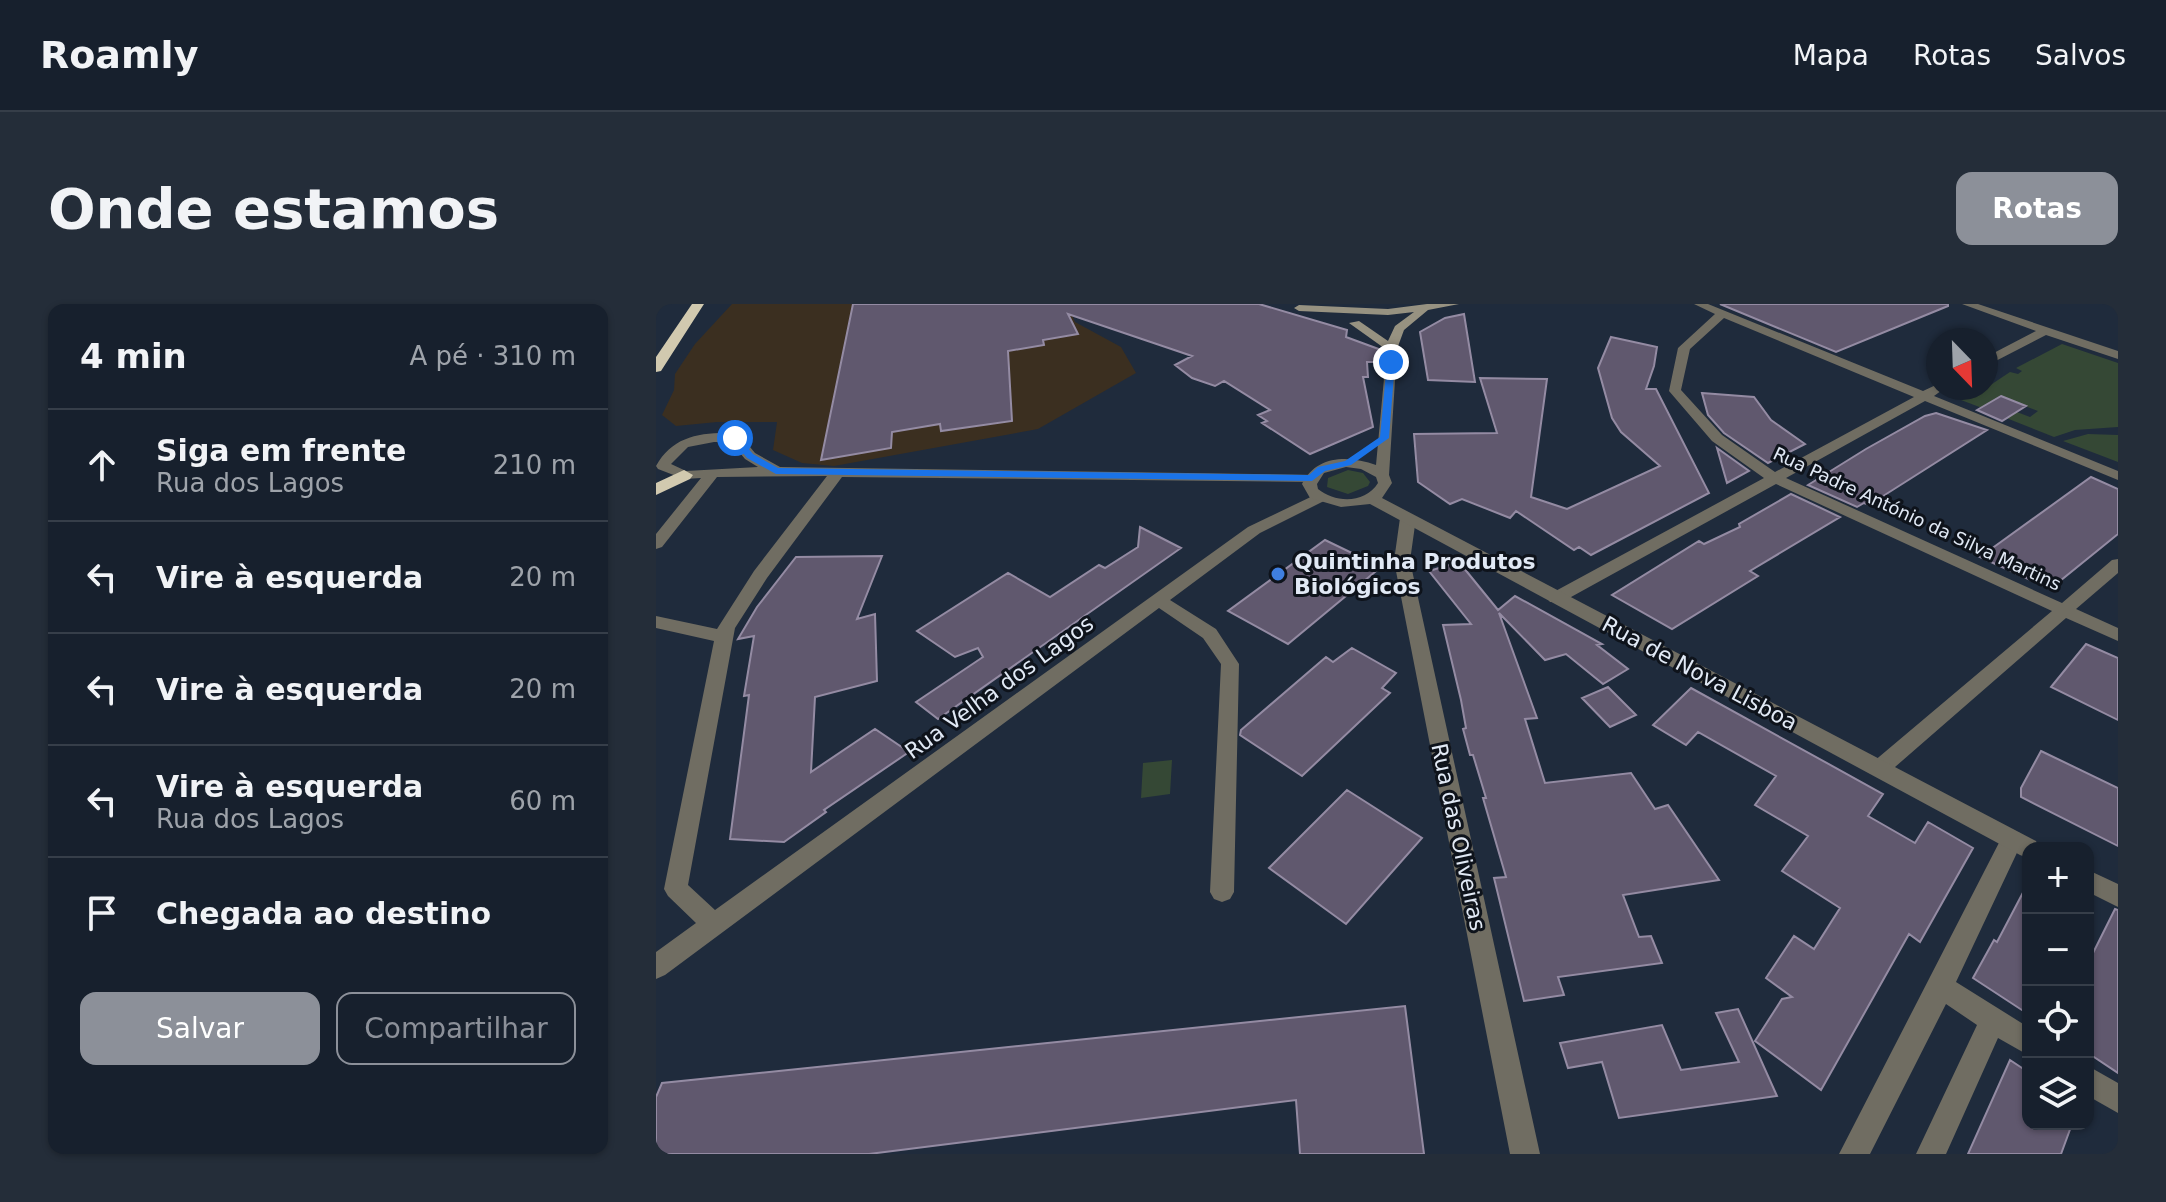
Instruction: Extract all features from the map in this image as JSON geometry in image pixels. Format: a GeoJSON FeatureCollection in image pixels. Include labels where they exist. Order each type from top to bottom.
{"type":"FeatureCollection","features":[{"type":"Feature","properties":{"kind":"highway"},"geometry":{"type":"LineString","coordinates":[[656,368],[698,304]]}},
{"type":"Feature","properties":{"kind":"highway"},"geometry":{"type":"LineString","coordinates":[[656,490],[684,475]]}},
{"type":"Feature","properties":{"kind":"main road"},"geometry":{"type":"LineString","coordinates":[[1355,323],[1454,304]]}},
{"type":"Feature","properties":{"kind":"main road"},"geometry":{"type":"LineString","coordinates":[[1396,325],[1391,349],[1355,323],[1294,307],[1396,325],[1432,306]]}},
{"type":"Feature","properties":{"kind":"street"},"geometry":{"type":"LineString","coordinates":[[1699,304],[2118,476]]}},
{"type":"Feature","properties":{"kind":"street"},"geometry":{"type":"LineString","coordinates":[[1967,304],[2118,355]]}},
{"type":"Feature","properties":{"kind":"street","name":"Rua Padre António da Silva Martins"},"geometry":{"type":"LineString","coordinates":[[1722,314],[1684,348],[1675,391],[1717,438],[1773,477],[2118,635]]}},
{"type":"Feature","properties":{"kind":"street"},"geometry":{"type":"LineString","coordinates":[[1998,356],[2046,330]]}},
{"type":"Feature","properties":{"kind":"street"},"geometry":{"type":"LineString","coordinates":[[1312,478],[1312,491],[1319,498],[1346,504],[1372,499],[1382,491],[1385,483],[1373,445],[1391,349]]}},
{"type":"Feature","properties":{"kind":"street"},"geometry":{"type":"LineString","coordinates":[[1556,598],[1926,395]]}},
{"type":"Feature","properties":{"kind":"street"},"geometry":{"type":"LineString","coordinates":[[776,471],[750,456],[735,438],[710,436],[684,443],[667,454],[663,466],[684,475],[776,471],[1312,478],[1322,469],[1348,463],[1373,445]]}},
{"type":"Feature","properties":{"kind":"street"},"geometry":{"type":"LineString","coordinates":[[1348,463],[1374,469],[1382,475]]}},
{"type":"Feature","properties":{"kind":"street"},"geometry":{"type":"LineString","coordinates":[[713,923],[676,889],[726,628],[760,575],[838,472]]}},
{"type":"Feature","properties":{"kind":"street"},"geometry":{"type":"LineString","coordinates":[[656,544],[713,473]]}},
{"type":"Feature","properties":{"kind":"street","name":"Rua Velha dos Lagos"},"geometry":{"type":"LineString","coordinates":[[656,967],[1254,530],[1319,498]]}},
{"type":"Feature","properties":{"kind":"street","name":"Rua de Nova Lisboa"},"geometry":{"type":"LineString","coordinates":[[1372,499],[2020,844]]}},
{"type":"Feature","properties":{"kind":"street","name":"Rua das Oliveiras"},"geometry":{"type":"LineString","coordinates":[[1408,518],[1402,561],[1525,1154]]}},
{"type":"Feature","properties":{"kind":"street"},"geometry":{"type":"LineString","coordinates":[[1880,768],[2118,564]]}},
{"type":"Feature","properties":{"kind":"street"},"geometry":{"type":"LineString","coordinates":[[1159,601],[1212,634],[1222,643],[1230,664],[1222,892]]}},
{"type":"Feature","properties":{"kind":"street"},"geometry":{"type":"LineString","coordinates":[[656,622],[724,637]]}},
{"type":"Feature","properties":{"kind":"street"},"geometry":{"type":"LineString","coordinates":[[1855,1153],[2020,844]]}},
{"type":"Feature","properties":{"kind":"street"},"geometry":{"type":"LineString","coordinates":[[2094,883],[2118,896]]}},
{"type":"Feature","properties":{"kind":"street"},"geometry":{"type":"LineString","coordinates":[[1941,987],[2022,1038]]}},
{"type":"Feature","properties":{"kind":"street"},"geometry":{"type":"LineString","coordinates":[[1931,1154],[1993,1020]]}},
{"type":"Feature","properties":{"kind":"street"},"geometry":{"type":"LineString","coordinates":[[2094,1084],[2118,1099]]}},
{"type":"Feature","properties":{"kind":"shaded area"},"geometry":{"type":"Polygon","coordinates":[[[732,304],[1084,304],[1072,315],[1075,322],[1121,347],[1136,373],[1038,429],[834,466],[802,463],[773,450],[777,422],[676,426],[662,415],[674,390],[675,374],[695,344],[732,304]]]}},
{"type":"Feature","properties":{"kind":"green space"},"geometry":{"type":"Polygon","coordinates":[[[2062,344],[2118,363],[2118,427],[2075,430],[2054,437],[1991,412],[2001,406],[2030,417],[2038,411],[2001,397],[1998,399],[1998,380],[2010,372],[2018,374],[2022,371],[2016,368],[2062,344]]]}},
{"type":"Feature","properties":{"kind":"green space"},"geometry":{"type":"Polygon","coordinates":[[[1961,400],[1996,400],[1982,408],[1961,400]]]}},
{"type":"Feature","properties":{"kind":"green space"},"geometry":{"type":"Polygon","coordinates":[[[2088,434],[2118,435],[2118,462],[2063,441],[2088,434]]]}},
{"type":"Feature","properties":{"kind":"green space"},"geometry":{"type":"Polygon","coordinates":[[[1348,470],[1363,473],[1370,482],[1368,486],[1348,494],[1327,487],[1328,478],[1348,470]]]}},
{"type":"Feature","properties":{"kind":"green space"},"geometry":{"type":"Polygon","coordinates":[[[1172,760],[1170,794],[1141,798],[1143,763],[1172,760]]]}},
{"type":"Feature","properties":{"kind":"building"},"geometry":{"type":"Polygon","coordinates":[[[853,304],[1259,304],[1347,330],[1346,337],[1384,351],[1383,362],[1367,362],[1368,377],[1363,377],[1373,427],[1310,454],[1262,423],[1267,421],[1258,415],[1270,410],[1224,381],[1215,386],[1192,378],[1175,365],[1192,356],[1068,314],[1078,334],[1043,340],[1044,345],[1008,351],[1012,421],[941,431],[940,424],[892,432],[891,448],[821,460],[853,304]]]}},
{"type":"Feature","properties":{"kind":"building"},"geometry":{"type":"Polygon","coordinates":[[[1720,304],[1948,304],[1948,306],[1836,352],[1720,304]]]}},
{"type":"Feature","properties":{"kind":"building"},"geometry":{"type":"Polygon","coordinates":[[[1464,314],[1475,382],[1428,380],[1420,332],[1445,318],[1464,314]]]}},
{"type":"Feature","properties":{"kind":"building"},"geometry":{"type":"Polygon","coordinates":[[[1611,337],[1657,347],[1646,389],[1656,389],[1709,493],[1591,555],[1579,547],[1574,550],[1516,511],[1510,518],[1462,499],[1450,504],[1418,482],[1414,434],[1497,433],[1480,378],[1547,379],[1531,497],[1567,509],[1660,466],[1621,432],[1612,418],[1598,368],[1611,337]]]}},
{"type":"Feature","properties":{"kind":"building"},"geometry":{"type":"Polygon","coordinates":[[[1702,393],[1754,397],[1771,420],[1805,444],[1768,463],[1724,433],[1708,415],[1702,393]]]}},
{"type":"Feature","properties":{"kind":"building"},"geometry":{"type":"Polygon","coordinates":[[[2001,396],[2026,406],[2002,421],[1977,410],[2001,396]]]}},
{"type":"Feature","properties":{"kind":"building"},"geometry":{"type":"Polygon","coordinates":[[[1936,413],[1987,430],[1869,505],[1864,503],[1857,507],[1808,485],[1866,449],[1936,413]]]}},
{"type":"Feature","properties":{"kind":"building"},"geometry":{"type":"Polygon","coordinates":[[[1717,448],[1749,471],[1727,483],[1717,448]]]}},
{"type":"Feature","properties":{"kind":"building"},"geometry":{"type":"Polygon","coordinates":[[[2091,477],[2118,489],[2118,534],[2050,589],[1980,557],[2091,477]]]}},
{"type":"Feature","properties":{"kind":"building"},"geometry":{"type":"Polygon","coordinates":[[[1791,494],[1840,517],[1750,571],[1758,576],[1672,629],[1612,595],[1699,541],[1704,544],[1740,527],[1739,524],[1791,494]]]}},
{"type":"Feature","properties":{"kind":"building"},"geometry":{"type":"Polygon","coordinates":[[[1140,527],[1181,548],[938,719],[916,702],[983,657],[978,648],[955,657],[917,631],[1008,573],[1050,597],[1099,565],[1105,568],[1138,547],[1140,527]]]}},
{"type":"Feature","properties":{"kind":"building"},"geometry":{"type":"Polygon","coordinates":[[[1325,540],[1381,567],[1288,644],[1228,611],[1325,540]]]}},
{"type":"Feature","properties":{"kind":"building"},"geometry":{"type":"Polygon","coordinates":[[[882,556],[857,619],[875,614],[877,681],[815,697],[811,772],[875,729],[909,752],[824,810],[826,812],[784,842],[730,839],[749,695],[744,696],[754,636],[738,639],[757,607],[796,557],[882,556]]]}},
{"type":"Feature","properties":{"kind":"building"},"geometry":{"type":"Polygon","coordinates":[[[1459,562],[1498,610],[1515,596],[1602,644],[1597,645],[1628,669],[1603,684],[1566,654],[1545,660],[1499,613],[1537,718],[1525,719],[1545,783],[1631,773],[1655,809],[1668,805],[1719,880],[1623,895],[1639,937],[1651,936],[1662,963],[1558,977],[1564,995],[1524,1001],[1494,878],[1506,877],[1483,798],[1486,798],[1463,729],[1466,728],[1461,700],[1443,625],[1471,624],[1429,571],[1459,562]]]}},
{"type":"Feature","properties":{"kind":"building"},"geometry":{"type":"Polygon","coordinates":[[[2086,644],[2118,658],[2118,720],[2051,687],[2086,644]]]}},
{"type":"Feature","properties":{"kind":"building"},"geometry":{"type":"Polygon","coordinates":[[[1352,648],[1396,673],[1382,688],[1390,693],[1302,776],[1240,735],[1241,730],[1326,657],[1333,662],[1352,648]]]}},
{"type":"Feature","properties":{"kind":"building"},"geometry":{"type":"Polygon","coordinates":[[[1608,687],[1636,715],[1610,727],[1582,698],[1608,687]]]}},
{"type":"Feature","properties":{"kind":"building"},"geometry":{"type":"Polygon","coordinates":[[[1691,688],[1883,794],[1868,816],[1915,843],[1928,822],[1973,848],[1920,942],[1909,934],[1821,1090],[1755,1041],[1782,999],[1792,997],[1766,978],[1794,936],[1814,949],[1840,908],[1782,871],[1808,836],[1755,805],[1776,776],[1698,732],[1686,745],[1653,725],[1691,688]]]}},
{"type":"Feature","properties":{"kind":"building"},"geometry":{"type":"Polygon","coordinates":[[[2041,751],[2118,788],[2118,846],[2021,797],[2021,788],[2041,751]]]}},
{"type":"Feature","properties":{"kind":"building"},"geometry":{"type":"Polygon","coordinates":[[[1347,790],[1422,838],[1346,924],[1269,868],[1347,790]]]}},
{"type":"Feature","properties":{"kind":"building"},"geometry":{"type":"Polygon","coordinates":[[[2022,894],[2022,1010],[1973,978],[1994,940],[1997,942],[2022,894]]]}},
{"type":"Feature","properties":{"kind":"building"},"geometry":{"type":"Polygon","coordinates":[[[2115,909],[2118,910],[2118,1073],[2094,1057],[2094,951],[2115,909]]]}},
{"type":"Feature","properties":{"kind":"building"},"geometry":{"type":"Polygon","coordinates":[[[1405,1006],[1424,1154],[1300,1154],[1296,1100],[869,1154],[656,1154],[656,1097],[662,1083],[1405,1006]]]}},
{"type":"Feature","properties":{"kind":"building"},"geometry":{"type":"Polygon","coordinates":[[[1738,1009],[1777,1096],[1619,1118],[1602,1062],[1568,1068],[1560,1043],[1662,1025],[1681,1070],[1739,1062],[1716,1013],[1738,1009]]]}},
{"type":"Feature","properties":{"kind":"building"},"geometry":{"type":"Polygon","coordinates":[[[2010,1060],[2022,1068],[2022,1130],[2070,1130],[2061,1154],[1968,1154],[2010,1060]]]}},
{"type":"Feature","properties":{"kind":"place","name":"Quintinha Produtos Biológicos"},"geometry":{"type":"Point","coordinates":[1278,574]}},
{"type":"Feature","properties":{"kind":"route"},"geometry":{"type":"LineString","coordinates":[[735,438],[750,456],[776,471],[1312,478],[1322,469],[1348,463],[1384,438],[1391,362]]}}]}
